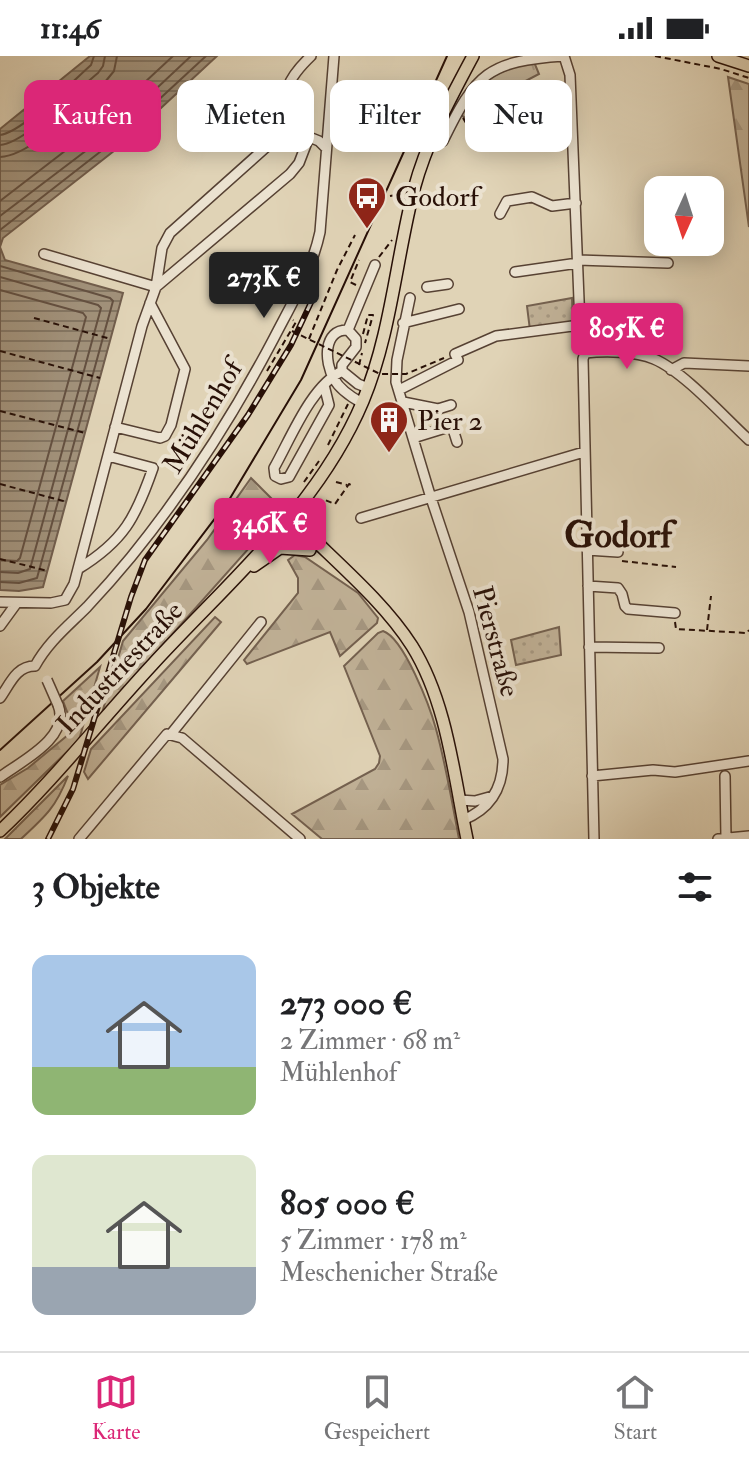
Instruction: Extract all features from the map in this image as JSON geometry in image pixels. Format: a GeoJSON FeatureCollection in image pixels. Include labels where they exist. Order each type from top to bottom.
{"type":"FeatureCollection","features":[{"type":"Feature","properties":{"kind":"main road","name":"Industriestraße"},"geometry":{"type":"LineString","coordinates":[[0,831],[282,528],[325,474],[380,351],[415,187],[445,106],[473,56]]}},
{"type":"Feature","properties":{"kind":"main road"},"geometry":{"type":"LineString","coordinates":[[718,56],[749,66]]}},
{"type":"Feature","properties":{"kind":"main road"},"geometry":{"type":"LineString","coordinates":[[291,517],[372,595],[412,646],[428,676],[438,706],[467,839]]}},
{"type":"Feature","properties":{"kind":"main road"},"geometry":{"type":"LineString","coordinates":[[282,528],[349,575]]}},
{"type":"Feature","properties":{"kind":"main road"},"geometry":{"type":"LineString","coordinates":[[233,580],[274,550],[310,550]]}},
{"type":"Feature","properties":{"kind":"street"},"geometry":{"type":"LineString","coordinates":[[292,80],[311,56]]}},
{"type":"Feature","properties":{"kind":"street","name":"Mühlenhof"},"geometry":{"type":"LineString","coordinates":[[0,698],[17,672],[24,667],[35,666],[44,650],[120,569],[191,480],[242,397],[315,256],[320,232],[334,56]]}},
{"type":"Feature","properties":{"kind":"street"},"geometry":{"type":"LineString","coordinates":[[449,132],[470,90],[496,68],[528,59],[564,56],[570,75],[580,325],[585,353],[584,452],[594,839]]}},
{"type":"Feature","properties":{"kind":"street"},"geometry":{"type":"LineString","coordinates":[[314,139],[326,148]]}},
{"type":"Feature","properties":{"kind":"street"},"geometry":{"type":"LineString","coordinates":[[0,602],[51,603],[65,600],[74,584],[156,287],[162,248],[170,233],[261,152]]}},
{"type":"Feature","properties":{"kind":"street"},"geometry":{"type":"LineString","coordinates":[[156,287],[290,174],[303,152]]}},
{"type":"Feature","properties":{"kind":"street"},"geometry":{"type":"LineString","coordinates":[[500,214],[507,201],[532,197],[552,206],[576,203]]}},
{"type":"Feature","properties":{"kind":"street"},"geometry":{"type":"LineString","coordinates":[[44,254],[156,287]]}},
{"type":"Feature","properties":{"kind":"street"},"geometry":{"type":"LineString","coordinates":[[515,272],[578,262],[668,263]]}},
{"type":"Feature","properties":{"kind":"street"},"geometry":{"type":"LineString","coordinates":[[348,330],[375,265]]}},
{"type":"Feature","properties":{"kind":"street"},"geometry":{"type":"LineString","coordinates":[[427,287],[448,284]]}},
{"type":"Feature","properties":{"kind":"street","name":"Pierstraße"},"geometry":{"type":"LineString","coordinates":[[410,298],[395,372],[431,498],[469,612],[497,731],[503,774],[493,796]]}},
{"type":"Feature","properties":{"kind":"street"},"geometry":{"type":"LineString","coordinates":[[115,427],[160,438],[165,436],[171,425],[185,369],[150,303]]}},
{"type":"Feature","properties":{"kind":"street"},"geometry":{"type":"LineString","coordinates":[[403,323],[459,309]]}},
{"type":"Feature","properties":{"kind":"street"},"geometry":{"type":"LineString","coordinates":[[399,390],[458,360],[455,354],[496,336],[580,325]]}},
{"type":"Feature","properties":{"kind":"street"},"geometry":{"type":"LineString","coordinates":[[342,371],[342,365],[356,347],[356,339],[348,330],[338,330],[328,342],[332,376],[357,400]]}},
{"type":"Feature","properties":{"kind":"street"},"geometry":{"type":"LineString","coordinates":[[585,353],[644,356],[671,370],[749,440]]}},
{"type":"Feature","properties":{"kind":"street"},"geometry":{"type":"LineString","coordinates":[[671,370],[684,363],[749,366]]}},
{"type":"Feature","properties":{"kind":"street"},"geometry":{"type":"LineString","coordinates":[[342,371],[363,386]]}},
{"type":"Feature","properties":{"kind":"street"},"geometry":{"type":"LineString","coordinates":[[324,385],[329,406],[289,477],[281,479],[275,476],[274,468],[324,385],[342,371]]}},
{"type":"Feature","properties":{"kind":"street"},"geometry":{"type":"LineString","coordinates":[[403,402],[438,409],[451,405]]}},
{"type":"Feature","properties":{"kind":"street"},"geometry":{"type":"LineString","coordinates":[[413,438],[452,426],[457,442]]}},
{"type":"Feature","properties":{"kind":"street"},"geometry":{"type":"LineString","coordinates":[[361,518],[584,452]]}},
{"type":"Feature","properties":{"kind":"street"},"geometry":{"type":"LineString","coordinates":[[78,569],[127,529],[153,468],[108,456]]}},
{"type":"Feature","properties":{"kind":"street"},"geometry":{"type":"LineString","coordinates":[[587,550],[618,552]]}},
{"type":"Feature","properties":{"kind":"street"},"geometry":{"type":"LineString","coordinates":[[588,586],[618,588],[628,609],[675,613]]}},
{"type":"Feature","properties":{"kind":"street"},"geometry":{"type":"LineString","coordinates":[[0,626],[16,604]]}},
{"type":"Feature","properties":{"kind":"street"},"geometry":{"type":"LineString","coordinates":[[79,839],[163,737],[171,734],[261,622]]}},
{"type":"Feature","properties":{"kind":"street"},"geometry":{"type":"LineString","coordinates":[[589,647],[659,648]]}},
{"type":"Feature","properties":{"kind":"street"},"geometry":{"type":"LineString","coordinates":[[0,777],[48,742],[59,727],[61,718],[58,705],[47,680],[35,666]]}},
{"type":"Feature","properties":{"kind":"street"},"geometry":{"type":"LineString","coordinates":[[171,734],[182,738],[300,839]]}},
{"type":"Feature","properties":{"kind":"street"},"geometry":{"type":"LineString","coordinates":[[592,776],[653,770],[675,772],[749,761]]}},
{"type":"Feature","properties":{"kind":"street"},"geometry":{"type":"LineString","coordinates":[[725,776],[726,838]]}},
{"type":"Feature","properties":{"kind":"street"},"geometry":{"type":"LineString","coordinates":[[459,800],[475,801],[493,796]]}},
{"type":"Feature","properties":{"kind":"street"},"geometry":{"type":"LineString","coordinates":[[463,820],[474,816],[493,796]]}},
{"type":"Feature","properties":{"kind":"street"},"geometry":{"type":"LineString","coordinates":[[718,839],[749,836]]}},
{"type":"Feature","properties":{"kind":"path"},"geometry":{"type":"LineString","coordinates":[[655,56],[749,78]]}},
{"type":"Feature","properties":{"kind":"path"},"geometry":{"type":"LineString","coordinates":[[465,115],[459,116],[465,124]]}},
{"type":"Feature","properties":{"kind":"path"},"geometry":{"type":"LineString","coordinates":[[390,196],[403,194]]}},
{"type":"Feature","properties":{"kind":"path"},"geometry":{"type":"LineString","coordinates":[[309,339],[355,235]]}},
{"type":"Feature","properties":{"kind":"path"},"geometry":{"type":"LineString","coordinates":[[375,265],[393,239],[390,255]]}},
{"type":"Feature","properties":{"kind":"path"},"geometry":{"type":"LineString","coordinates":[[350,282],[361,259]]}},
{"type":"Feature","properties":{"kind":"path"},"geometry":{"type":"LineString","coordinates":[[359,365],[373,315],[368,315],[363,335]]}},
{"type":"Feature","properties":{"kind":"path"},"geometry":{"type":"LineString","coordinates":[[374,331],[378,317]]}},
{"type":"Feature","properties":{"kind":"path"},"geometry":{"type":"LineString","coordinates":[[34,318],[111,339]]}},
{"type":"Feature","properties":{"kind":"path"},"geometry":{"type":"LineString","coordinates":[[264,377],[292,331],[296,322],[291,319]]}},
{"type":"Feature","properties":{"kind":"path"},"geometry":{"type":"LineString","coordinates":[[292,331],[380,374],[397,375],[444,358]]}},
{"type":"Feature","properties":{"kind":"path"},"geometry":{"type":"LineString","coordinates":[[0,351],[100,378]]}},
{"type":"Feature","properties":{"kind":"path"},"geometry":{"type":"LineString","coordinates":[[363,386],[367,359]]}},
{"type":"Feature","properties":{"kind":"path"},"geometry":{"type":"LineString","coordinates":[[326,450],[357,400]]}},
{"type":"Feature","properties":{"kind":"path"},"geometry":{"type":"LineString","coordinates":[[0,411],[85,433]]}},
{"type":"Feature","properties":{"kind":"path"},"geometry":{"type":"LineString","coordinates":[[302,484],[318,461]]}},
{"type":"Feature","properties":{"kind":"path"},"geometry":{"type":"LineString","coordinates":[[336,482],[353,486]]}},
{"type":"Feature","properties":{"kind":"path"},"geometry":{"type":"LineString","coordinates":[[0,484],[67,502]]}},
{"type":"Feature","properties":{"kind":"path"},"geometry":{"type":"LineString","coordinates":[[316,500],[335,504],[348,485]]}},
{"type":"Feature","properties":{"kind":"path"},"geometry":{"type":"LineString","coordinates":[[618,552],[618,560],[676,567]]}},
{"type":"Feature","properties":{"kind":"path"},"geometry":{"type":"LineString","coordinates":[[0,559],[48,571]]}},
{"type":"Feature","properties":{"kind":"path"},"geometry":{"type":"LineString","coordinates":[[707,630],[711,596]]}},
{"type":"Feature","properties":{"kind":"path"},"geometry":{"type":"LineString","coordinates":[[675,613],[676,629],[747,633],[749,630]]}},
{"type":"Feature","properties":{"kind":"green space"},"geometry":{"type":"Polygon","coordinates":[[[534,62],[539,74],[527,80],[487,80],[511,68],[534,62]]]}},
{"type":"Feature","properties":{"kind":"green space"},"geometry":{"type":"Polygon","coordinates":[[[728,77],[749,84],[749,227],[728,77]]]}},
{"type":"Feature","properties":{"kind":"green space"},"geometry":{"type":"Polygon","coordinates":[[[572,298],[573,323],[530,330],[527,306],[572,298]]]}},
{"type":"Feature","properties":{"kind":"green space"},"geometry":{"type":"Polygon","coordinates":[[[251,478],[283,510],[102,713],[123,641],[207,540],[251,478]]]}},
{"type":"Feature","properties":{"kind":"green space"},"geometry":{"type":"Polygon","coordinates":[[[295,555],[305,557],[358,593],[378,618],[377,623],[340,656],[330,632],[247,664],[244,660],[298,593],[298,578],[288,560],[295,555]]]}},
{"type":"Feature","properties":{"kind":"green space"},"geometry":{"type":"Polygon","coordinates":[[[215,617],[221,622],[88,779],[84,772],[91,749],[215,617]]]}},
{"type":"Feature","properties":{"kind":"green space"},"geometry":{"type":"Polygon","coordinates":[[[559,627],[561,655],[516,665],[511,640],[559,627]]]}},
{"type":"Feature","properties":{"kind":"green space"},"geometry":{"type":"Polygon","coordinates":[[[383,631],[391,636],[407,659],[428,705],[443,756],[459,839],[322,839],[292,814],[375,769],[379,763],[380,756],[344,666],[383,631]]]}},
{"type":"Feature","properties":{"kind":"green space"},"geometry":{"type":"Polygon","coordinates":[[[100,667],[79,740],[0,817],[0,785],[28,768],[74,730],[63,701],[100,667]]]}},
{"type":"Feature","properties":{"kind":"green space"},"geometry":{"type":"Polygon","coordinates":[[[68,776],[54,803],[37,824],[21,839],[5,839],[68,776]]]}},
{"type":"Feature","properties":{"kind":"water"},"geometry":{"type":"Polygon","coordinates":[[[90,56],[217,56],[191,80],[177,80],[177,93],[161,108],[161,80],[60,80],[90,56]]]}},
{"type":"Feature","properties":{"kind":"water"},"geometry":{"type":"Polygon","coordinates":[[[24,110],[24,152],[113,152],[3,238],[0,247],[0,129],[24,110]]]}},
{"type":"Feature","properties":{"kind":"water"},"geometry":{"type":"Polygon","coordinates":[[[0,247],[5,260],[123,293],[43,587],[19,591],[0,590],[0,247]]]}},
{"type":"Feature","properties":{"kind":"tram line"},"geometry":{"type":"LineString","coordinates":[[0,750],[97,662],[146,609],[229,500],[301,380],[447,56]]}},
{"type":"Feature","properties":{"kind":"railway"},"geometry":{"type":"LineString","coordinates":[[48,839],[73,789],[145,560],[248,415],[291,345],[314,296]]}},
{"type":"Feature","properties":{"kind":"place","name":"Godorf"},"geometry":{"type":"Point","coordinates":[367,230]}},
{"type":"Feature","properties":{"kind":"place","name":"Pier 2"},"geometry":{"type":"Point","coordinates":[389,454]}},
{"type":"Feature","properties":{"kind":"district","name":"Godorf"},"geometry":{"type":"Point","coordinates":[618,534]}}]}
